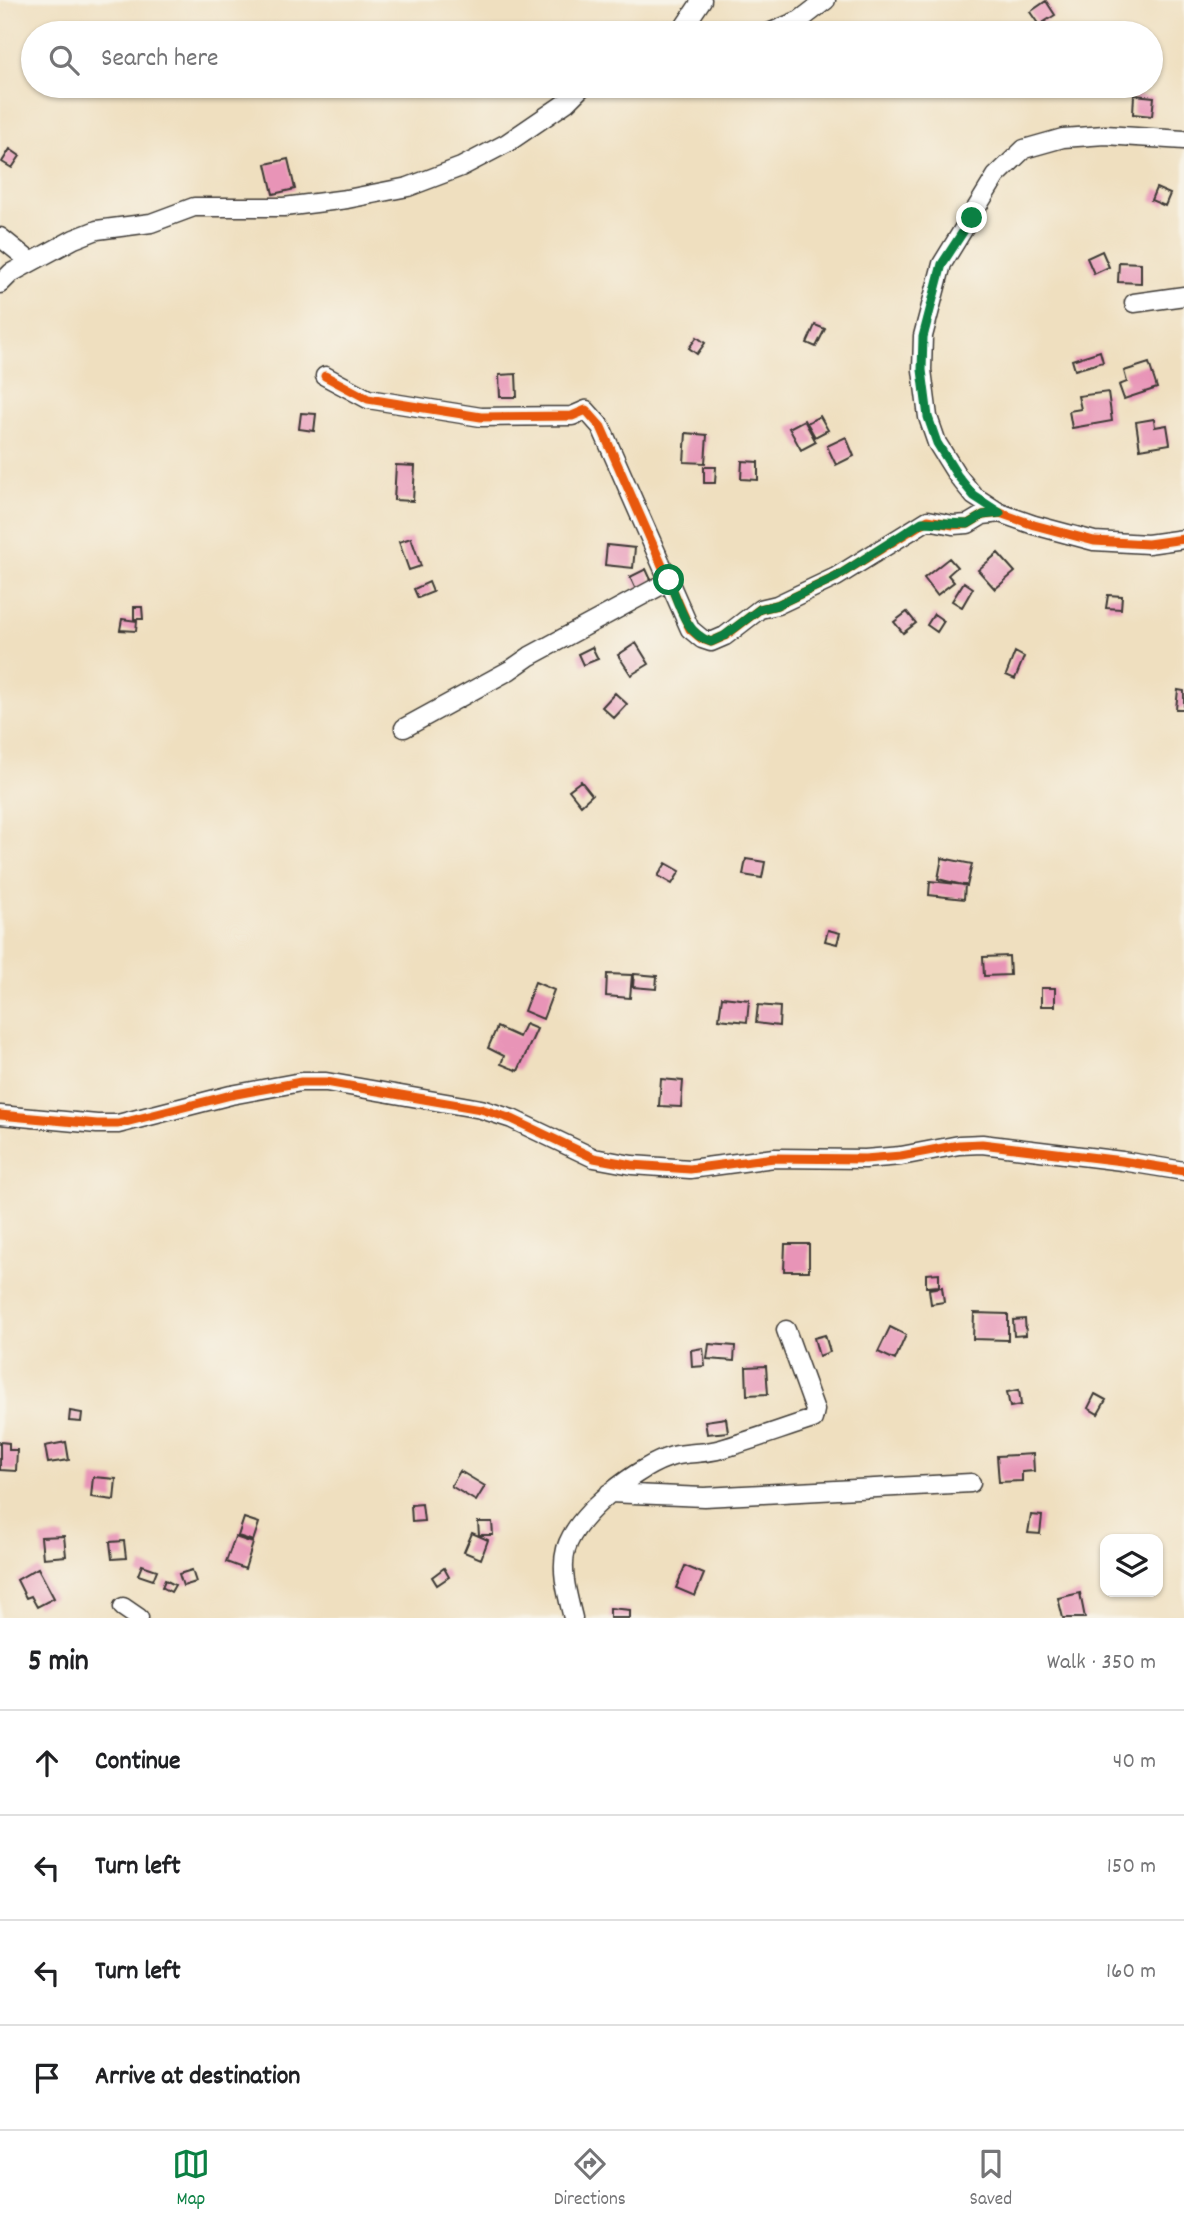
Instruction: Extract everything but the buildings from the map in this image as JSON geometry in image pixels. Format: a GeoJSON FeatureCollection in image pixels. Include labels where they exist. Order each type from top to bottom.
{"type":"FeatureCollection","features":[{"type":"Feature","properties":{"kind":"street"},"geometry":{"type":"LineString","coordinates":[[688,21],[702,0]]}},
{"type":"Feature","properties":{"kind":"street"},"geometry":{"type":"LineString","coordinates":[[798,21],[826,0]]}},
{"type":"Feature","properties":{"kind":"street"},"geometry":{"type":"LineString","coordinates":[[0,284],[11,273],[74,239],[97,230],[151,223],[194,207],[284,207],[347,199],[408,187],[461,167],[507,143],[571,98]]}},
{"type":"Feature","properties":{"kind":"street"},"geometry":{"type":"LineString","coordinates":[[1184,140],[1105,135],[1063,138],[1024,149],[996,176],[942,264],[923,337],[922,370],[928,417],[937,443],[974,496],[1000,513],[1094,541],[1148,544],[1184,539]]}},
{"type":"Feature","properties":{"kind":"street"},"geometry":{"type":"LineString","coordinates":[[0,237],[31,262]]}},
{"type":"Feature","properties":{"kind":"street"},"geometry":{"type":"LineString","coordinates":[[1134,303],[1184,296]]}},
{"type":"Feature","properties":{"kind":"street"},"geometry":{"type":"LineString","coordinates":[[324,376],[368,399],[481,417],[572,416],[586,410],[601,427],[690,629],[702,639],[711,642],[724,636],[760,609],[777,605],[836,577],[922,522],[968,524],[983,515],[1000,513]]}},
{"type":"Feature","properties":{"kind":"street"},"geometry":{"type":"LineString","coordinates":[[404,728],[669,580]]}},
{"type":"Feature","properties":{"kind":"street"},"geometry":{"type":"LineString","coordinates":[[0,1115],[118,1124],[231,1095],[301,1082],[326,1082],[481,1109],[512,1119],[594,1158],[632,1165],[690,1169],[774,1158],[865,1159],[901,1156],[959,1144],[982,1144],[1184,1171]]}},
{"type":"Feature","properties":{"kind":"street"},"geometry":{"type":"LineString","coordinates":[[573,1618],[563,1567],[566,1548],[573,1534],[609,1493],[633,1474],[665,1459],[718,1450],[813,1419],[815,1410],[786,1330]]}},
{"type":"Feature","properties":{"kind":"street"},"geometry":{"type":"LineString","coordinates":[[609,1493],[704,1497],[971,1483]]}},
{"type":"Feature","properties":{"kind":"street"},"geometry":{"type":"LineString","coordinates":[[123,1607],[139,1618]]}},
{"type":"Feature","properties":{"kind":"cycle path"},"geometry":{"type":"LineString","coordinates":[[325,376],[368,399],[481,417],[572,416],[586,410],[601,427],[690,629],[702,639],[711,642],[725,636],[760,609],[777,605],[836,577],[928,520],[953,525],[968,524],[983,515],[1000,513],[1094,541],[1148,544],[1184,539]]}},
{"type":"Feature","properties":{"kind":"cycle path"},"geometry":{"type":"LineString","coordinates":[[0,1115],[118,1124],[231,1095],[301,1082],[326,1082],[481,1109],[512,1119],[594,1158],[632,1165],[690,1169],[774,1158],[865,1159],[982,1144],[1184,1171]]}},
{"type":"Feature","properties":{"kind":"route"},"geometry":{"type":"LineString","coordinates":[[669,580],[690,629],[702,639],[711,642],[724,636],[760,609],[777,605],[836,577],[922,522],[928,520],[953,525],[968,524],[983,515],[1000,513],[974,496],[937,443],[928,417],[922,370],[923,337],[942,264],[972,218]]}}]}
